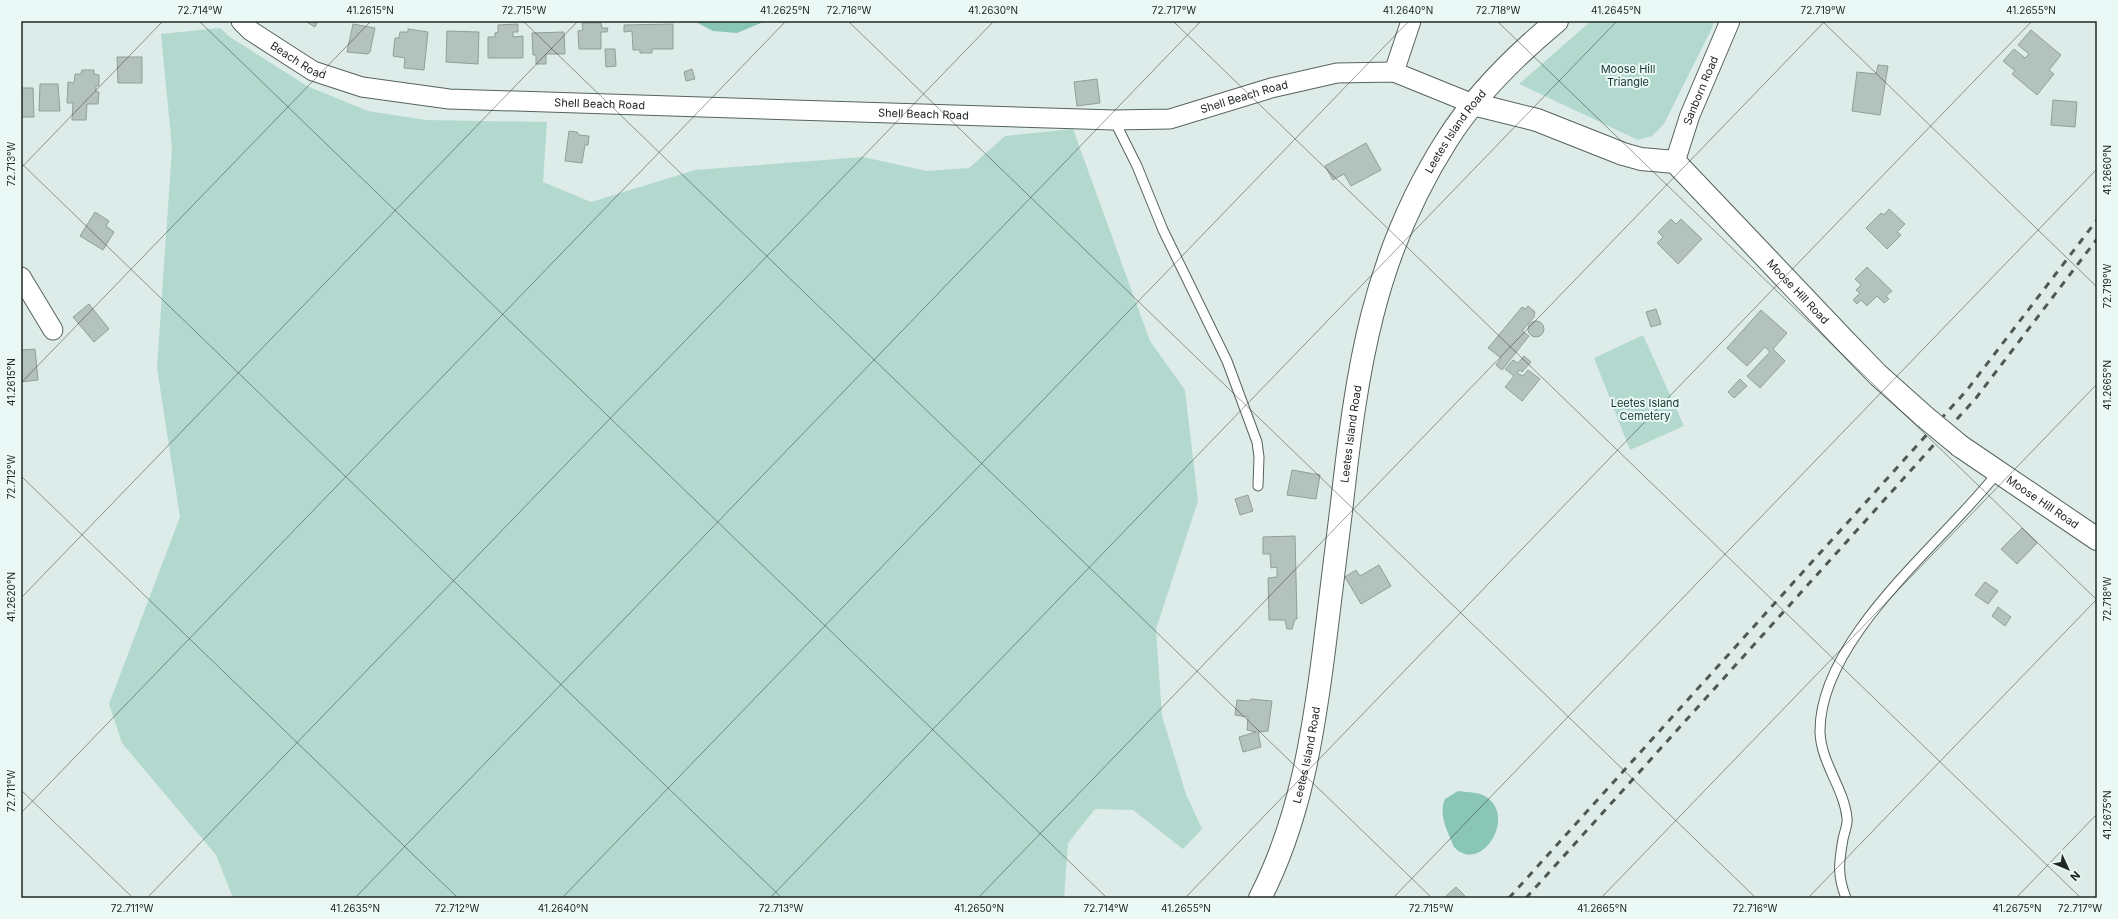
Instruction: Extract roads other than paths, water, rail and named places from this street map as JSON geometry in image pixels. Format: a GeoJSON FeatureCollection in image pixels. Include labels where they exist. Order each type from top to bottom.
{"type":"FeatureCollection","features":[{"type":"Feature","properties":{"kind":"main road","name":"Leetes Island Road"},"geometry":{"type":"LineString","coordinates":[[1260,898],[1287,836],[1300,794],[1314,729],[1356,385],[1377,294],[1394,244],[1410,206],[1448,138],[1473,104],[1500,74],[1532,42],[1557,21]]}},
{"type":"Feature","properties":{"kind":"main road"},"geometry":{"type":"LineString","coordinates":[[1473,104],[1537,120],[1624,154],[1641,159],[1674,162]]}},
{"type":"Feature","properties":{"kind":"main road","name":"Moose Hill Road"},"geometry":{"type":"LineString","coordinates":[[1674,162],[1851,347],[1925,418],[1960,446],[2097,539]]}},
{"type":"Feature","properties":{"kind":"street","name":"Beach Road"},"geometry":{"type":"LineString","coordinates":[[241,21],[251,31],[313,71],[362,88]]}},
{"type":"Feature","properties":{"kind":"street"},"geometry":{"type":"LineString","coordinates":[[1394,72],[1411,21]]}},
{"type":"Feature","properties":{"kind":"street","name":"Sanborn Road"},"geometry":{"type":"LineString","coordinates":[[1674,162],[1690,115],[1730,21]]}},
{"type":"Feature","properties":{"kind":"street","name":"Shell Beach Road"},"geometry":{"type":"LineString","coordinates":[[362,88],[449,99],[1114,120],[1170,119],[1271,88],[1337,73],[1394,72],[1473,104]]}},
{"type":"Feature","properties":{"kind":"street"},"geometry":{"type":"LineString","coordinates":[[21,277],[53,330]]}},
{"type":"Feature","properties":{"kind":"lane"},"geometry":{"type":"LineString","coordinates":[[1114,120],[1137,166],[1163,230],[1228,361],[1257,442],[1259,457],[1258,486]]}},
{"type":"Feature","properties":{"kind":"lane"},"geometry":{"type":"LineString","coordinates":[[1846,898],[1839,878],[1841,852],[1848,820],[1843,801],[1824,756],[1820,732],[1825,703],[1832,678],[1841,658],[1873,613],[1901,578],[1970,507],[1998,472]]}},
{"type":"Feature","properties":{"kind":"railway"},"geometry":{"type":"LineString","coordinates":[[1509,898],[1967,390],[2097,220]]}},
{"type":"Feature","properties":{"kind":"railway"},"geometry":{"type":"LineString","coordinates":[[1526,898],[1976,398],[2097,239]]}},
{"type":"Feature","properties":{"kind":"park label","name":"Moose Hill Triangle"},"geometry":{"type":"Point","coordinates":[1628,75]}},
{"type":"Feature","properties":{"kind":"park label","name":"Leetes Island Cemetery"},"geometry":{"type":"Point","coordinates":[1645,409]}}]}
